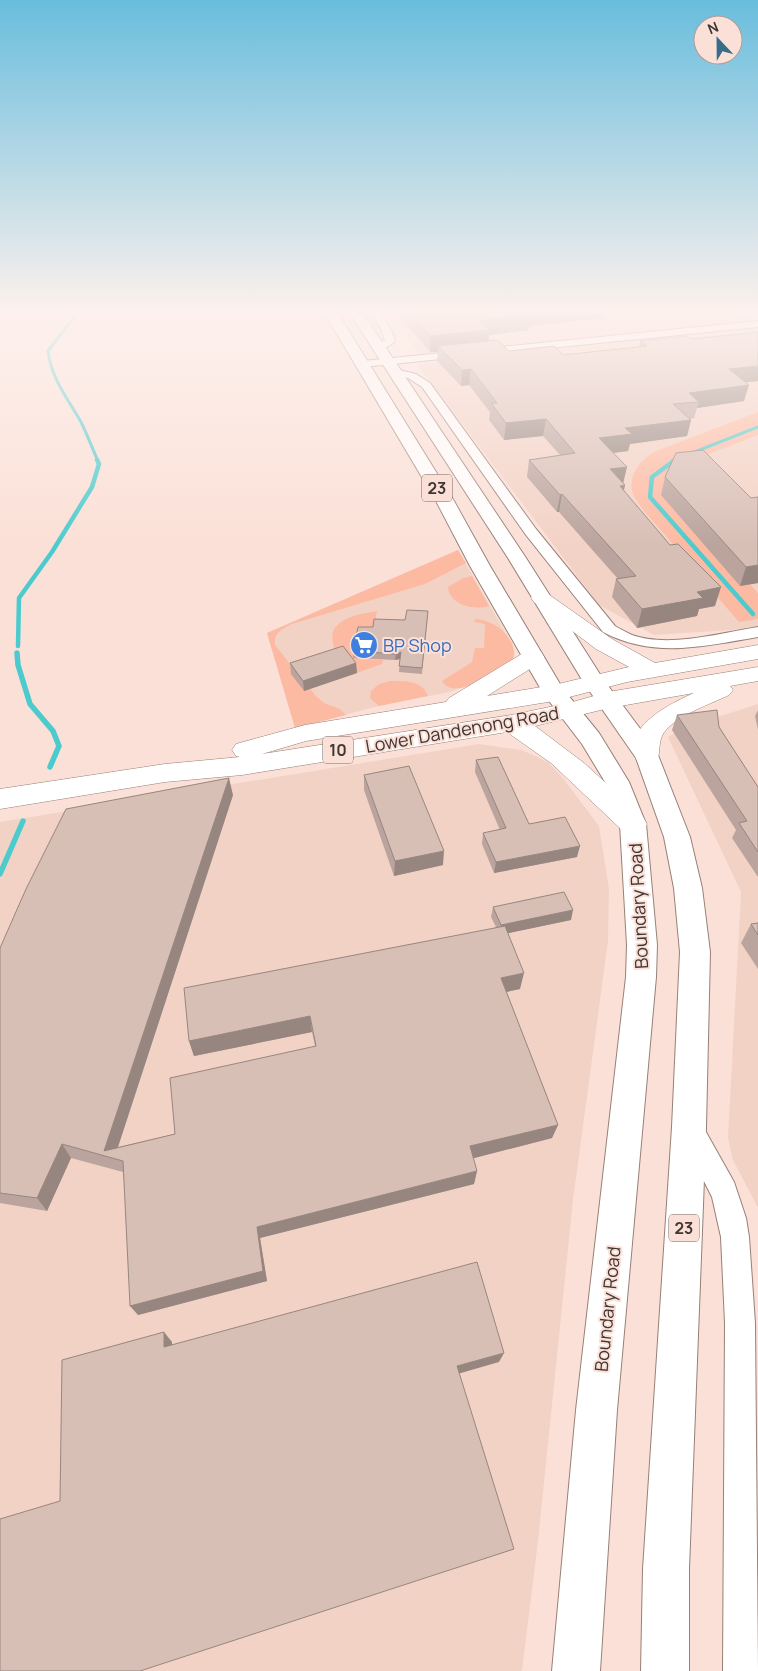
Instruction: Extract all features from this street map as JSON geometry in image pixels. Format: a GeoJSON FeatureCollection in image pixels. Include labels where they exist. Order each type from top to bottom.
{"type":"FeatureCollection","features":[{"type":"Feature","properties":{"kind":"highway"},"geometry":{"type":"LineString","coordinates":[[541,598],[604,644],[651,670]]}},
{"type":"Feature","properties":{"kind":"highway"},"geometry":{"type":"LineString","coordinates":[[448,710],[533,657]]}},
{"type":"Feature","properties":{"kind":"highway","name":"Lower Dandenong Road"},"geometry":{"type":"LineString","coordinates":[[601,691],[651,670],[712,660],[757,667]]}},
{"type":"Feature","properties":{"kind":"highway"},"geometry":{"type":"LineString","coordinates":[[647,756],[647,744],[651,732],[660,722],[678,710],[757,667]]}},
{"type":"Feature","properties":{"kind":"highway","name":"Lower Dandenong Road"},"geometry":{"type":"LineString","coordinates":[[0,799],[164,773],[242,766],[511,723],[562,702],[601,691],[757,667]]}},
{"type":"Feature","properties":{"kind":"highway","name":"Lower Dandenong Road"},"geometry":{"type":"LineString","coordinates":[[164,773],[305,733],[448,710],[562,702]]}},
{"type":"Feature","properties":{"kind":"highway"},"geometry":{"type":"LineString","coordinates":[[511,723],[542,742],[579,771],[633,824]]}},
{"type":"Feature","properties":{"kind":"main road","name":"Boundary Road"},"geometry":{"type":"LineString","coordinates":[[378,390],[445,501],[533,657],[562,702],[591,739],[617,782],[633,824],[642,945],[641,977],[596,1413],[582,1569],[576,1671]]}},
{"type":"Feature","properties":{"kind":"main road","name":"23"},"geometry":{"type":"LineString","coordinates":[[406,390],[601,691],[647,756],[677,837],[688,888],[694,952],[690,1128],[666,1569],[665,1671]]}},
{"type":"Feature","properties":{"kind":"street"},"geometry":{"type":"LineString","coordinates":[[430,390],[531,532],[609,629],[627,638],[646,643],[683,643],[758,632]]}},
{"type":"Feature","properties":{"kind":"street"},"geometry":{"type":"LineString","coordinates":[[516,558],[531,532]]}},
{"type":"Feature","properties":{"kind":"street"},"geometry":{"type":"LineString","coordinates":[[712,660],[735,636]]}},
{"type":"Feature","properties":{"kind":"street"},"geometry":{"type":"LineString","coordinates":[[690,1128],[724,1192],[732,1218],[735,1237],[740,1323],[741,1671]]}},
{"type":"Feature","properties":{"kind":"shaded area"},"geometry":{"type":"Polygon","coordinates":[[[437,390],[758,390],[758,626],[731,630],[654,635],[599,605],[437,390]]]}},
{"type":"Feature","properties":{"kind":"shaded area"},"geometry":{"type":"Polygon","coordinates":[[[758,412],[758,435],[694,460],[682,509],[758,593],[758,619],[739,622],[642,508],[632,490],[632,478],[637,468],[654,452],[758,412]]]}},
{"type":"Feature","properties":{"kind":"shaded area"},"geometry":{"type":"Polygon","coordinates":[[[458,550],[513,646],[515,654],[466,686],[449,692],[379,706],[295,728],[267,633],[458,550]]]}},
{"type":"Feature","properties":{"kind":"shaded area"},"geometry":{"type":"Polygon","coordinates":[[[458,550],[466,563],[425,584],[292,624],[279,631],[275,645],[316,696],[324,703],[340,709],[346,715],[295,728],[267,633],[458,550]]]}},
{"type":"Feature","properties":{"kind":"shaded area"},"geometry":{"type":"Polygon","coordinates":[[[472,576],[489,606],[470,607],[458,602],[449,593],[448,587],[463,578],[472,576]]]}},
{"type":"Feature","properties":{"kind":"shaded area"},"geometry":{"type":"Polygon","coordinates":[[[377,611],[369,659],[383,660],[382,664],[357,673],[342,660],[335,650],[332,638],[333,631],[341,622],[347,619],[377,611]]]}},
{"type":"Feature","properties":{"kind":"shaded area"},"geometry":{"type":"Polygon","coordinates":[[[475,619],[490,623],[504,632],[512,645],[513,661],[477,683],[466,687],[448,687],[442,681],[472,662],[475,648],[484,648],[485,624],[474,622],[475,619]]]}},
{"type":"Feature","properties":{"kind":"shaded area"},"geometry":{"type":"Polygon","coordinates":[[[390,681],[412,682],[422,687],[428,696],[379,706],[370,698],[371,691],[379,684],[390,681]]]}},
{"type":"Feature","properties":{"kind":"shaded area"},"geometry":{"type":"Polygon","coordinates":[[[758,704],[758,1208],[733,1160],[728,1138],[741,892],[668,737],[683,728],[758,704]]]}},
{"type":"Feature","properties":{"kind":"shaded area"},"geometry":{"type":"Polygon","coordinates":[[[479,744],[521,750],[536,756],[549,763],[563,778],[599,826],[609,889],[608,941],[573,1200],[538,1541],[522,1671],[0,1671],[0,822],[479,744]]]}},
{"type":"Feature","properties":{"kind":"building"},"geometry":{"type":"Polygon","coordinates":[[[487,390],[712,390],[689,393],[699,402],[673,404],[691,420],[625,428],[632,434],[599,438],[627,467],[610,469],[625,485],[620,486],[670,545],[678,544],[721,587],[697,592],[703,598],[642,609],[616,579],[636,576],[529,460],[575,453],[546,419],[506,423],[491,403],[497,403],[487,390]]]}},
{"type":"Feature","properties":{"kind":"building"},"geometry":{"type":"Polygon","coordinates":[[[703,450],[751,498],[758,497],[758,565],[746,567],[665,477],[676,453],[703,450]]]}},
{"type":"Feature","properties":{"kind":"building"},"geometry":{"type":"Polygon","coordinates":[[[407,610],[428,611],[422,668],[399,666],[401,652],[396,654],[353,651],[358,627],[373,627],[374,619],[405,620],[407,610]]]}},
{"type":"Feature","properties":{"kind":"building"},"geometry":{"type":"Polygon","coordinates":[[[343,646],[356,663],[303,681],[290,663],[343,646]]]}},
{"type":"Feature","properties":{"kind":"building"},"geometry":{"type":"Polygon","coordinates":[[[717,710],[719,727],[758,787],[758,852],[739,823],[747,821],[677,715],[717,710]]]}},
{"type":"Feature","properties":{"kind":"building"},"geometry":{"type":"Polygon","coordinates":[[[498,757],[529,824],[565,817],[580,846],[496,862],[483,833],[506,828],[476,760],[498,757]]]}},
{"type":"Feature","properties":{"kind":"building"},"geometry":{"type":"Polygon","coordinates":[[[409,766],[444,851],[395,861],[364,775],[409,766]]]}},
{"type":"Feature","properties":{"kind":"building"},"geometry":{"type":"Polygon","coordinates":[[[229,778],[104,1151],[175,1134],[170,1078],[316,1046],[310,1016],[189,1041],[184,988],[505,926],[524,973],[501,978],[558,1125],[470,1146],[477,1171],[257,1227],[263,1271],[130,1306],[123,1161],[62,1144],[37,1198],[0,1193],[0,948],[26,889],[66,809],[229,778]]]}},
{"type":"Feature","properties":{"kind":"building"},"geometry":{"type":"Polygon","coordinates":[[[564,892],[573,910],[501,925],[493,907],[564,892]]]}},
{"type":"Feature","properties":{"kind":"building"},"geometry":{"type":"Polygon","coordinates":[[[758,923],[758,935],[751,924],[758,923]]]}},
{"type":"Feature","properties":{"kind":"building"},"geometry":{"type":"Polygon","coordinates":[[[477,1262],[504,1353],[457,1366],[514,1549],[140,1671],[0,1671],[0,1519],[60,1501],[62,1360],[164,1332],[164,1347],[477,1262]]]}},
{"type":"Feature","properties":{"kind":"waterway"},"geometry":{"type":"LineString","coordinates":[[62,390],[81,422],[98,461]]}},
{"type":"Feature","properties":{"kind":"waterway"},"geometry":{"type":"LineString","coordinates":[[692,453],[758,427]]}},
{"type":"Feature","properties":{"kind":"waterway"},"geometry":{"type":"LineString","coordinates":[[672,461],[680,458]]}},
{"type":"Feature","properties":{"kind":"waterway"},"geometry":{"type":"LineString","coordinates":[[18,646],[19,598],[52,552],[92,487],[99,464],[97,460]]}},
{"type":"Feature","properties":{"kind":"waterway"},"geometry":{"type":"LineString","coordinates":[[675,460],[652,477],[650,497],[753,614]]}},
{"type":"Feature","properties":{"kind":"waterway"},"geometry":{"type":"LineString","coordinates":[[17,653],[18,665],[30,704],[53,731],[59,746],[50,767]]}},
{"type":"Feature","properties":{"kind":"waterway"},"geometry":{"type":"LineString","coordinates":[[0,874],[23,821]]}},
{"type":"Feature","properties":{"kind":"place","name":"BP Shop"},"geometry":{"type":"Point","coordinates":[364,645]}}]}
